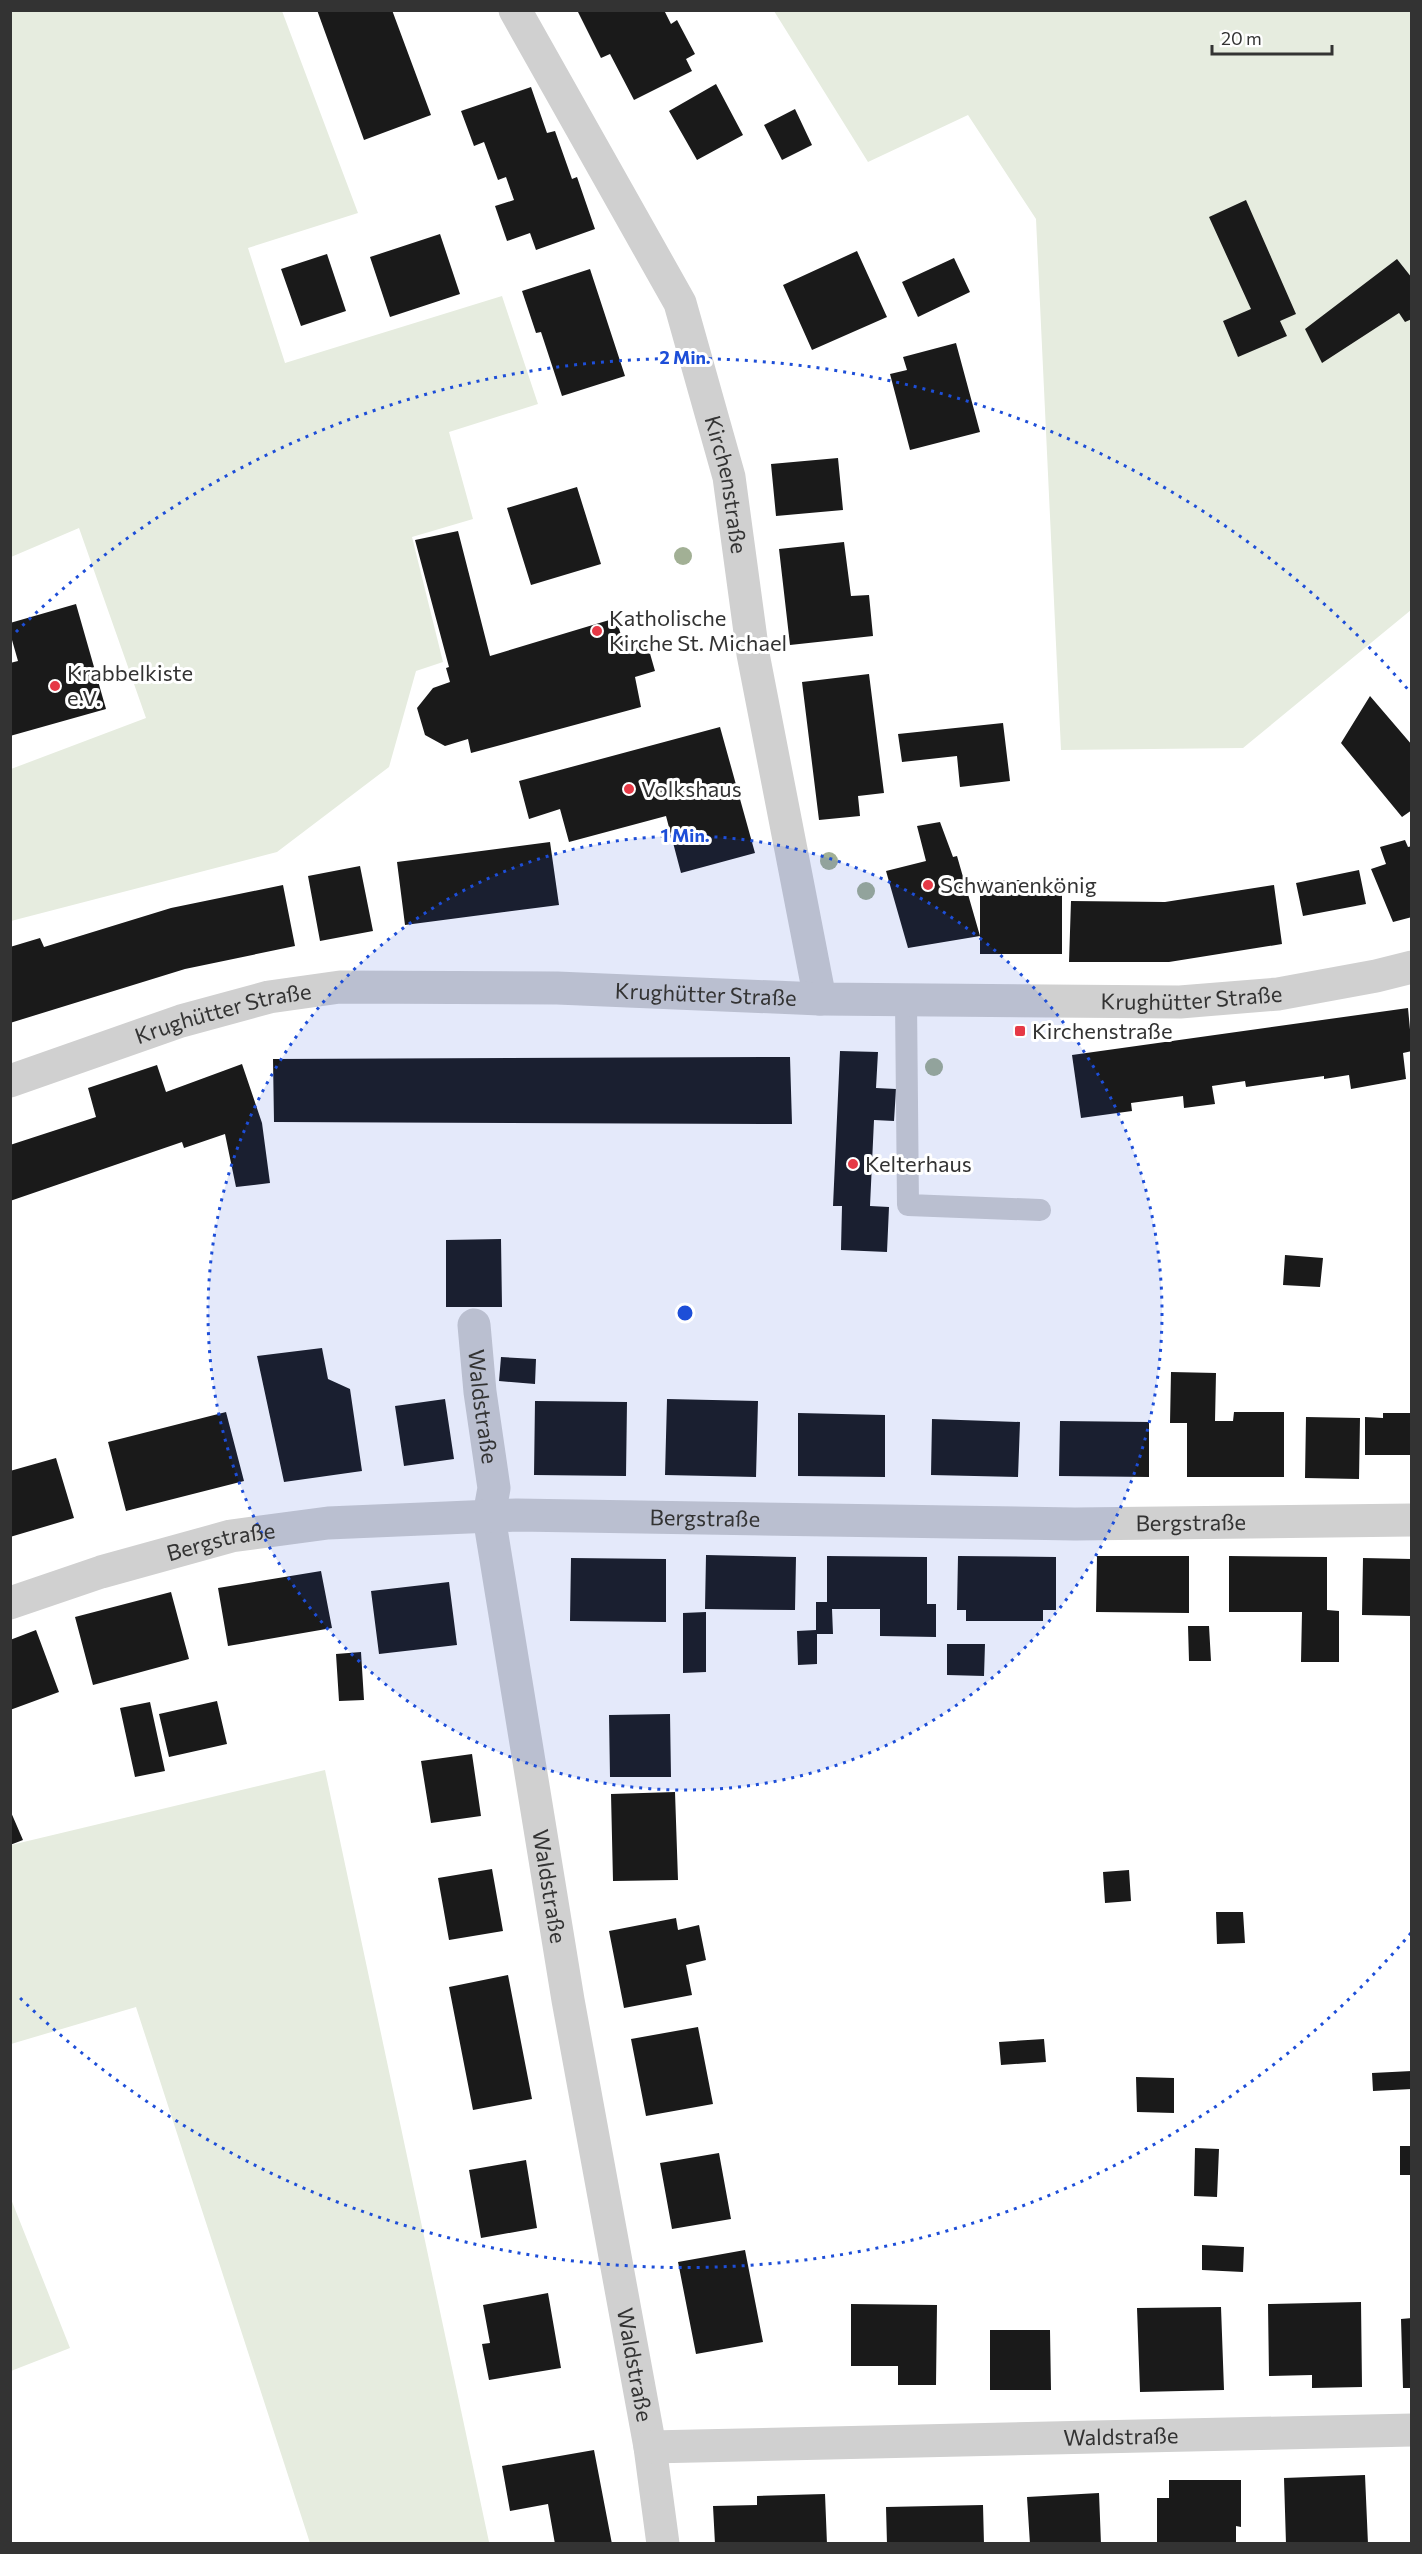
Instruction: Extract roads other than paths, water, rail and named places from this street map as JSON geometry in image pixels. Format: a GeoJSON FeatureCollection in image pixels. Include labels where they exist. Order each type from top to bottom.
{"type":"FeatureCollection","features":[{"type":"Feature","properties":{"kind":"street","name":"Kirchenstraße"},"geometry":{"type":"LineString","coordinates":[[515,10],[680,303],[729,477],[753,654],[820,999]]}},
{"type":"Feature","properties":{"kind":"street","name":"Krughütter Straße"},"geometry":{"type":"LineString","coordinates":[[10,1081],[181,1021],[269,997],[340,987],[557,988],[820,999],[1180,1002],[1278,994],[1412,967]]}},
{"type":"Feature","properties":{"kind":"street","name":"Waldstraße"},"geometry":{"type":"LineString","coordinates":[[474,1325],[480,1392],[495,1488],[489,1516],[568,2000],[650,2447],[663,2544]]}},
{"type":"Feature","properties":{"kind":"street","name":"Bergstraße"},"geometry":{"type":"LineString","coordinates":[[10,1603],[101,1572],[231,1536],[328,1522],[489,1516],[1075,1524],[1412,1520]]}},
{"type":"Feature","properties":{"kind":"street","name":"Waldstraße"},"geometry":{"type":"LineString","coordinates":[[650,2447],[1412,2430]]}},
{"type":"Feature","properties":{"kind":"lane"},"geometry":{"type":"LineString","coordinates":[[906,1000],[908,1205],[1040,1210]]}},
{"type":"Feature","properties":{"kind":"place","name":"Katholische Kirche St. Michael"},"geometry":{"type":"Point","coordinates":[597,631]}},
{"type":"Feature","properties":{"kind":"place","name":"Krabbelkiste e.V."},"geometry":{"type":"Point","coordinates":[55,686]}},
{"type":"Feature","properties":{"kind":"place","name":"Volkshaus"},"geometry":{"type":"Point","coordinates":[629,789]}},
{"type":"Feature","properties":{"kind":"place","name":"Schwanenkönig"},"geometry":{"type":"Point","coordinates":[928,885]}},
{"type":"Feature","properties":{"kind":"place","name":"Kirchenstraße"},"geometry":{"type":"Point","coordinates":[1020,1031]}},
{"type":"Feature","properties":{"kind":"place","name":"Kelterhaus"},"geometry":{"type":"Point","coordinates":[853,1164]}}]}
